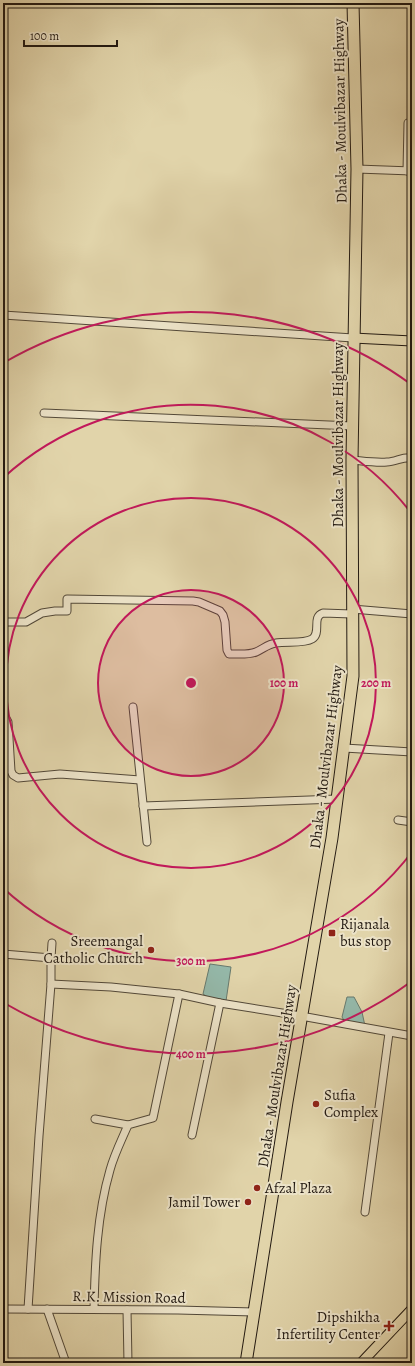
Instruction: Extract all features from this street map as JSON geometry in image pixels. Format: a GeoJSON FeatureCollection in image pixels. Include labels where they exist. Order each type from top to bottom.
{"type":"FeatureCollection","features":[{"type":"Feature","properties":{"kind":"highway","name":"Dhaka - Moulvibazar Highway"},"geometry":{"type":"LineString","coordinates":[[246,1363],[332,838],[353,676],[352,426],[357,169],[353,3]]}},
{"type":"Feature","properties":{"kind":"main road"},"geometry":{"type":"LineString","coordinates":[[353,338],[412,341]]}},
{"type":"Feature","properties":{"kind":"main road"},"geometry":{"type":"LineString","coordinates":[[360,1363],[412,1309]]}},
{"type":"Feature","properties":{"kind":"street"},"geometry":{"type":"LineString","coordinates":[[357,169],[409,171],[408,123]]}},
{"type":"Feature","properties":{"kind":"street"},"geometry":{"type":"LineString","coordinates":[[3,315],[353,338]]}},
{"type":"Feature","properties":{"kind":"street"},"geometry":{"type":"LineString","coordinates":[[44,413],[352,426]]}},
{"type":"Feature","properties":{"kind":"street"},"geometry":{"type":"LineString","coordinates":[[352,460],[394,462],[403,457],[412,458]]}},
{"type":"Feature","properties":{"kind":"street"},"geometry":{"type":"LineString","coordinates":[[3,622],[26,622],[42,613],[67,611],[67,599],[193,601],[220,611],[225,622],[227,650],[229,654],[250,654],[257,652],[270,644],[308,641],[313,639],[316,636],[317,618],[323,613],[352,612],[412,614]]}},
{"type":"Feature","properties":{"kind":"street"},"geometry":{"type":"LineString","coordinates":[[133,707],[147,842]]}},
{"type":"Feature","properties":{"kind":"street"},"geometry":{"type":"LineString","coordinates":[[3,713],[8,722],[11,771],[13,776],[18,778],[60,774],[140,780]]}},
{"type":"Feature","properties":{"kind":"street"},"geometry":{"type":"LineString","coordinates":[[344,748],[412,752]]}},
{"type":"Feature","properties":{"kind":"street"},"geometry":{"type":"LineString","coordinates":[[143,806],[337,799]]}},
{"type":"Feature","properties":{"kind":"street"},"geometry":{"type":"LineString","coordinates":[[398,820],[412,822]]}},
{"type":"Feature","properties":{"kind":"street"},"geometry":{"type":"LineString","coordinates":[[28,1309],[39,1136],[51,984],[52,943]]}},
{"type":"Feature","properties":{"kind":"street"},"geometry":{"type":"LineString","coordinates":[[3,954],[51,958]]}},
{"type":"Feature","properties":{"kind":"street"},"geometry":{"type":"LineString","coordinates":[[51,984],[111,987],[179,994],[220,1003],[412,1036]]}},
{"type":"Feature","properties":{"kind":"street"},"geometry":{"type":"LineString","coordinates":[[95,1119],[128,1125],[153,1118],[179,994]]}},
{"type":"Feature","properties":{"kind":"street"},"geometry":{"type":"LineString","coordinates":[[192,1135],[220,1003]]}},
{"type":"Feature","properties":{"kind":"street"},"geometry":{"type":"LineString","coordinates":[[365,1212],[389,1033]]}},
{"type":"Feature","properties":{"kind":"street"},"geometry":{"type":"LineString","coordinates":[[94,1310],[95,1267],[100,1212],[110,1169],[128,1125]]}},
{"type":"Feature","properties":{"kind":"street","name":"R.K. Mission Road"},"geometry":{"type":"LineString","coordinates":[[3,1309],[254,1312]]}},
{"type":"Feature","properties":{"kind":"street"},"geometry":{"type":"LineString","coordinates":[[47,1309],[66,1363]]}},
{"type":"Feature","properties":{"kind":"street"},"geometry":{"type":"LineString","coordinates":[[127,1310],[128,1363]]}},
{"type":"Feature","properties":{"kind":"shaded area"},"geometry":{"type":"Polygon","coordinates":[[[210,964],[231,967],[226,1001],[209,998],[203,994],[210,964]]]}},
{"type":"Feature","properties":{"kind":"shaded area"},"geometry":{"type":"Polygon","coordinates":[[[347,997],[354,997],[362,1012],[365,1026],[345,1022],[342,1017],[347,997]]]}},
{"type":"Feature","properties":{"kind":"place","name":"Rijanala bus stop"},"geometry":{"type":"Point","coordinates":[332,933]}},
{"type":"Feature","properties":{"kind":"place","name":"Sreemangal Catholic Church"},"geometry":{"type":"Point","coordinates":[151,950]}},
{"type":"Feature","properties":{"kind":"place","name":"Sufia Complex"},"geometry":{"type":"Point","coordinates":[316,1104]}},
{"type":"Feature","properties":{"kind":"place","name":"Afzal Plaza"},"geometry":{"type":"Point","coordinates":[257,1188]}},
{"type":"Feature","properties":{"kind":"place","name":"Jamil Tower"},"geometry":{"type":"Point","coordinates":[248,1202]}},
{"type":"Feature","properties":{"kind":"place","name":"Dipshikha Infertility Center"},"geometry":{"type":"Point","coordinates":[389,1326]}}]}
